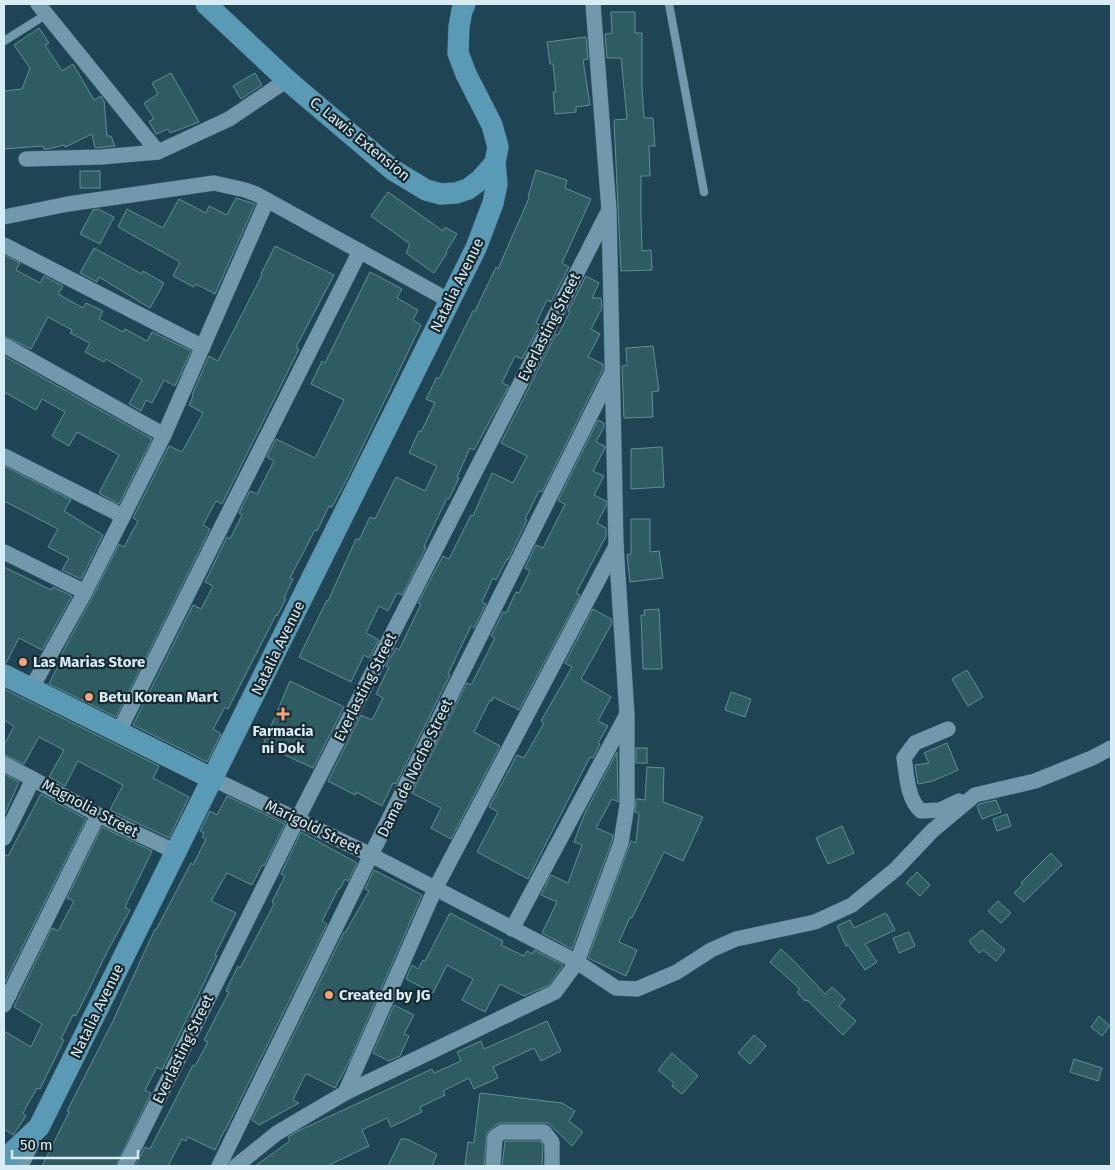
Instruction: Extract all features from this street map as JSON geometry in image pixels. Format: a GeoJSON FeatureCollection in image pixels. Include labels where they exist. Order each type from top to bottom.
{"type":"FeatureCollection","features":[{"type":"Feature","properties":{"kind":"street"},"geometry":{"type":"LineString","coordinates":[[466,4],[460,18],[458,53],[466,74],[492,125],[498,147],[496,163]]}},
{"type":"Feature","properties":{"kind":"street"},"geometry":{"type":"LineString","coordinates":[[236,1166],[277,1133],[345,1093],[555,992],[576,962],[621,843],[627,805],[627,715],[616,545],[609,210],[593,4]]}},
{"type":"Feature","properties":{"kind":"street","name":"C. Lawis Extension"},"geometry":{"type":"LineString","coordinates":[[213,5],[287,80],[393,170],[426,190],[442,194],[456,193],[468,189],[480,180],[496,163]]}},
{"type":"Feature","properties":{"kind":"street"},"geometry":{"type":"LineString","coordinates":[[42,9],[158,152]]}},
{"type":"Feature","properties":{"kind":"street"},"geometry":{"type":"LineString","coordinates":[[26,159],[101,157],[158,152],[229,119],[287,80]]}},
{"type":"Feature","properties":{"kind":"street","name":"Natalia Avenue"},"geometry":{"type":"LineString","coordinates":[[39,1127],[476,248],[493,203],[497,184],[496,163]]}},
{"type":"Feature","properties":{"kind":"street"},"geometry":{"type":"LineString","coordinates":[[4,217],[68,204],[214,183],[246,190],[267,200],[450,301]]}},
{"type":"Feature","properties":{"kind":"street"},"geometry":{"type":"LineString","coordinates":[[31,689],[85,592],[164,435],[267,200]]}},
{"type":"Feature","properties":{"kind":"street","name":"Everlasting Street"},"geometry":{"type":"LineString","coordinates":[[125,1166],[298,818],[609,210]]}},
{"type":"Feature","properties":{"kind":"street"},"geometry":{"type":"LineString","coordinates":[[4,245],[203,347]]}},
{"type":"Feature","properties":{"kind":"street"},"geometry":{"type":"LineString","coordinates":[[118,733],[360,251]]}},
{"type":"Feature","properties":{"kind":"street"},"geometry":{"type":"LineString","coordinates":[[4,345],[164,435]]}},
{"type":"Feature","properties":{"kind":"street","name":"Dama de Noche Street"},"geometry":{"type":"LineString","coordinates":[[219,1166],[612,370]]}},
{"type":"Feature","properties":{"kind":"street"},"geometry":{"type":"LineString","coordinates":[[4,456],[123,516]]}},
{"type":"Feature","properties":{"kind":"street"},"geometry":{"type":"LineString","coordinates":[[345,1093],[434,889],[616,545]]}},
{"type":"Feature","properties":{"kind":"street"},"geometry":{"type":"LineString","coordinates":[[4,552],[85,592]]}},
{"type":"Feature","properties":{"kind":"street","name":"Marigold Street"},"geometry":{"type":"LineString","coordinates":[[4,675],[118,733],[298,818],[371,855],[576,962],[616,988],[637,989],[677,972],[711,950],[736,940],[815,922],[852,905],[896,869],[932,830],[975,795]]}},
{"type":"Feature","properties":{"kind":"street"},"geometry":{"type":"LineString","coordinates":[[512,929],[627,715]]}},
{"type":"Feature","properties":{"kind":"street"},"geometry":{"type":"LineString","coordinates":[[948,729],[915,743],[904,758],[910,793],[914,806],[920,811],[934,810],[975,795],[1035,781],[1092,758],[1111,748]]}},
{"type":"Feature","properties":{"kind":"street","name":"Magnolia Street"},"geometry":{"type":"LineString","coordinates":[[4,764],[98,815],[176,852]]}},
{"type":"Feature","properties":{"kind":"street"},"geometry":{"type":"LineString","coordinates":[[4,838],[33,779]]}},
{"type":"Feature","properties":{"kind":"street"},"geometry":{"type":"LineString","coordinates":[[4,1005],[98,815]]}},
{"type":"Feature","properties":{"kind":"street"},"geometry":{"type":"LineString","coordinates":[[4,1160],[39,1127]]}},
{"type":"Feature","properties":{"kind":"street"},"geometry":{"type":"LineString","coordinates":[[21,1166],[39,1127]]}},
{"type":"Feature","properties":{"kind":"street"},"geometry":{"type":"LineString","coordinates":[[493,1166],[496,1137],[502,1132],[544,1132],[552,1142],[552,1166]]}},
{"type":"Feature","properties":{"kind":"lane"},"geometry":{"type":"LineString","coordinates":[[669,4],[704,192]]}},
{"type":"Feature","properties":{"kind":"lane"},"geometry":{"type":"LineString","coordinates":[[4,41],[42,9]]}},
{"type":"Feature","properties":{"kind":"building"},"geometry":{"type":"Polygon","coordinates":[[[611,12],[635,12],[635,33],[642,33],[644,118],[653,118],[655,146],[649,146],[650,176],[641,176],[642,251],[651,250],[652,270],[621,271],[614,120],[627,119],[621,58],[607,58],[605,34],[612,33],[611,12]]]}},
{"type":"Feature","properties":{"kind":"building"},"geometry":{"type":"Polygon","coordinates":[[[39,28],[49,43],[45,45],[62,71],[73,64],[94,100],[101,96],[104,101],[107,136],[111,136],[115,146],[95,148],[92,134],[65,147],[64,145],[48,149],[44,149],[43,146],[4,149],[4,91],[22,89],[30,68],[14,45],[39,28]]]}},
{"type":"Feature","properties":{"kind":"building"},"geometry":{"type":"Polygon","coordinates":[[[586,37],[588,59],[583,60],[590,105],[576,107],[576,112],[555,114],[553,92],[556,92],[553,64],[550,64],[547,42],[586,37]]]}},
{"type":"Feature","properties":{"kind":"building"},"geometry":{"type":"Polygon","coordinates":[[[171,73],[199,122],[170,133],[168,129],[156,134],[149,121],[154,119],[144,103],[158,94],[152,83],[171,73]]]}},
{"type":"Feature","properties":{"kind":"building"},"geometry":{"type":"Polygon","coordinates":[[[255,73],[262,85],[241,99],[233,86],[255,73]]]}},
{"type":"Feature","properties":{"kind":"building"},"geometry":{"type":"Polygon","coordinates":[[[536,170],[567,180],[565,188],[591,199],[562,263],[569,267],[551,302],[547,300],[536,323],[540,325],[522,359],[515,356],[502,383],[509,386],[474,450],[470,448],[457,477],[459,478],[449,499],[447,498],[424,547],[426,547],[402,595],[397,593],[388,611],[379,606],[366,633],[379,640],[369,658],[364,655],[351,682],[299,657],[328,601],[356,539],[359,540],[370,517],[375,519],[396,477],[425,491],[437,466],[409,453],[435,403],[426,399],[437,377],[439,379],[496,267],[498,269],[529,198],[536,170]]]}},
{"type":"Feature","properties":{"kind":"building"},"geometry":{"type":"Polygon","coordinates":[[[80,171],[100,171],[100,188],[80,188],[80,171]]]}},
{"type":"Feature","properties":{"kind":"building"},"geometry":{"type":"Polygon","coordinates":[[[388,192],[443,231],[445,227],[457,234],[434,273],[406,253],[410,244],[371,216],[388,192]]]}},
{"type":"Feature","properties":{"kind":"building"},"geometry":{"type":"Polygon","coordinates":[[[236,198],[255,204],[215,294],[196,284],[194,287],[173,276],[180,262],[118,227],[127,209],[163,228],[179,199],[206,213],[209,206],[227,215],[236,198]]]}},
{"type":"Feature","properties":{"kind":"building"},"geometry":{"type":"Polygon","coordinates":[[[98,209],[114,217],[100,244],[80,234],[93,210],[98,209]]]}},
{"type":"Feature","properties":{"kind":"building"},"geometry":{"type":"Polygon","coordinates":[[[275,246],[334,275],[296,347],[299,349],[222,504],[216,501],[203,525],[210,529],[116,717],[49,684],[61,660],[59,659],[119,544],[124,547],[138,521],[133,518],[169,446],[182,452],[203,413],[189,405],[192,395],[209,356],[218,361],[275,246]]]}},
{"type":"Feature","properties":{"kind":"building"},"geometry":{"type":"Polygon","coordinates":[[[94,248],[142,274],[143,271],[164,283],[150,308],[99,277],[97,282],[80,273],[94,248]]]}},
{"type":"Feature","properties":{"kind":"building"},"geometry":{"type":"Polygon","coordinates":[[[4,255],[20,263],[16,270],[40,283],[44,276],[63,286],[58,294],[83,308],[86,303],[103,311],[99,319],[123,332],[125,329],[147,341],[152,332],[191,351],[175,386],[164,380],[152,403],[146,400],[141,411],[129,404],[142,380],[106,359],[104,362],[85,352],[90,343],[70,333],[72,330],[48,317],[31,349],[4,336],[4,255]]]}},
{"type":"Feature","properties":{"kind":"building"},"geometry":{"type":"Polygon","coordinates":[[[370,272],[402,289],[397,298],[418,310],[413,320],[421,325],[346,481],[332,507],[329,506],[317,531],[315,530],[290,578],[293,579],[284,598],[286,599],[228,709],[225,707],[213,729],[221,734],[207,762],[133,725],[193,605],[201,609],[213,586],[205,582],[227,537],[230,539],[242,515],[239,513],[250,491],[257,494],[274,461],[267,457],[276,439],[315,458],[344,400],[311,384],[322,361],[325,363],[370,272]]]}},
{"type":"Feature","properties":{"kind":"building"},"geometry":{"type":"Polygon","coordinates":[[[586,276],[599,283],[592,298],[601,298],[602,308],[591,329],[600,334],[588,357],[603,364],[603,369],[542,492],[539,491],[525,519],[527,520],[508,560],[496,580],[493,578],[482,602],[486,604],[474,628],[471,626],[448,674],[450,675],[396,784],[393,783],[382,806],[356,792],[355,795],[328,781],[361,715],[372,720],[383,698],[376,694],[389,667],[386,666],[396,648],[399,650],[421,604],[418,603],[443,556],[449,559],[471,515],[473,516],[492,473],[513,483],[527,456],[501,443],[556,334],[558,335],[570,312],[568,311],[586,276]]]}},
{"type":"Feature","properties":{"kind":"building"},"geometry":{"type":"Polygon","coordinates":[[[653,346],[659,391],[652,392],[653,417],[624,418],[622,366],[627,365],[626,348],[653,346]]]}},
{"type":"Feature","properties":{"kind":"building"},"geometry":{"type":"Polygon","coordinates":[[[4,356],[152,439],[119,504],[99,493],[119,455],[77,432],[69,446],[52,436],[65,412],[42,399],[36,410],[4,392],[4,356]]]}},
{"type":"Feature","properties":{"kind":"building"},"geometry":{"type":"Polygon","coordinates":[[[598,420],[604,423],[604,427],[596,442],[605,446],[605,448],[593,471],[604,476],[594,495],[606,501],[606,506],[597,523],[606,528],[606,536],[576,593],[580,595],[519,710],[493,697],[492,701],[490,700],[474,732],[500,746],[451,839],[431,828],[441,808],[412,793],[467,683],[471,685],[482,664],[495,638],[491,636],[503,612],[506,613],[516,592],[519,593],[530,571],[525,568],[536,545],[543,548],[565,504],[558,501],[598,420]]]}},
{"type":"Feature","properties":{"kind":"building"},"geometry":{"type":"Polygon","coordinates":[[[662,447],[664,487],[631,489],[631,449],[662,447]]]}},
{"type":"Feature","properties":{"kind":"building"},"geometry":{"type":"Polygon","coordinates":[[[4,466],[71,500],[64,511],[103,535],[81,579],[62,570],[69,558],[48,547],[58,529],[4,501],[4,466]]]}},
{"type":"Feature","properties":{"kind":"building"},"geometry":{"type":"Polygon","coordinates":[[[631,519],[650,519],[650,552],[659,551],[663,578],[630,582],[627,555],[631,554],[631,519]]]}},
{"type":"Feature","properties":{"kind":"building"},"geometry":{"type":"Polygon","coordinates":[[[4,567],[51,590],[53,587],[72,596],[42,650],[19,638],[6,663],[4,663],[4,567]]]}},
{"type":"Feature","properties":{"kind":"building"},"geometry":{"type":"Polygon","coordinates":[[[593,609],[611,619],[612,623],[581,679],[611,697],[598,721],[608,726],[598,743],[600,744],[593,758],[590,757],[528,879],[477,852],[498,812],[489,807],[517,755],[524,758],[544,723],[541,721],[572,667],[565,663],[593,609]]]}},
{"type":"Feature","properties":{"kind":"building"},"geometry":{"type":"Polygon","coordinates":[[[659,609],[662,669],[643,669],[641,615],[645,615],[644,610],[659,609]]]}},
{"type":"Feature","properties":{"kind":"building"},"geometry":{"type":"Polygon","coordinates":[[[967,670],[983,697],[968,706],[952,679],[967,670]]]}},
{"type":"Feature","properties":{"kind":"building"},"geometry":{"type":"Polygon","coordinates":[[[290,681],[344,707],[313,768],[263,745],[290,681]]]}},
{"type":"Feature","properties":{"kind":"building"},"geometry":{"type":"Polygon","coordinates":[[[4,689],[159,766],[153,778],[189,797],[169,838],[110,810],[123,785],[78,761],[65,786],[49,777],[64,750],[39,737],[24,764],[4,755],[4,745],[14,726],[4,720],[4,689]]]}},
{"type":"Feature","properties":{"kind":"building"},"geometry":{"type":"Polygon","coordinates":[[[731,692],[751,699],[745,717],[725,710],[731,692]]]}},
{"type":"Feature","properties":{"kind":"building"},"geometry":{"type":"Polygon","coordinates":[[[947,743],[958,770],[933,781],[918,784],[915,765],[929,763],[924,753],[947,743]]]}},
{"type":"Feature","properties":{"kind":"building"},"geometry":{"type":"Polygon","coordinates":[[[636,748],[647,748],[647,763],[636,763],[636,748]]]}},
{"type":"Feature","properties":{"kind":"building"},"geometry":{"type":"Polygon","coordinates":[[[617,752],[618,802],[612,799],[596,828],[613,835],[612,841],[572,949],[542,933],[557,902],[541,895],[551,875],[568,883],[582,845],[574,842],[585,813],[617,752]]]}},
{"type":"Feature","properties":{"kind":"building"},"geometry":{"type":"Polygon","coordinates":[[[647,767],[664,768],[663,802],[703,817],[683,861],[664,852],[632,918],[630,917],[619,942],[637,950],[626,976],[588,958],[631,841],[636,843],[639,814],[635,812],[636,799],[645,800],[647,767]]]}},
{"type":"Feature","properties":{"kind":"building"},"geometry":{"type":"Polygon","coordinates":[[[4,774],[19,782],[4,816],[4,774]]]}},
{"type":"Feature","properties":{"kind":"building"},"geometry":{"type":"Polygon","coordinates":[[[41,794],[86,819],[4,984],[4,854],[8,856],[41,794]]]}},
{"type":"Feature","properties":{"kind":"building"},"geometry":{"type":"Polygon","coordinates":[[[227,796],[285,824],[264,866],[262,865],[252,885],[227,873],[211,901],[236,913],[162,1070],[157,1067],[145,1090],[151,1093],[116,1166],[42,1166],[69,1112],[67,1111],[113,1021],[155,929],[191,863],[193,865],[206,839],[202,837],[204,833],[200,831],[210,811],[217,815],[227,796]]]}},
{"type":"Feature","properties":{"kind":"building"},"geometry":{"type":"Polygon","coordinates":[[[996,800],[1001,812],[982,819],[977,806],[996,800]]]}},
{"type":"Feature","properties":{"kind":"building"},"geometry":{"type":"Polygon","coordinates":[[[1007,814],[1011,826],[997,831],[993,819],[1007,814]]]}},
{"type":"Feature","properties":{"kind":"building"},"geometry":{"type":"Polygon","coordinates":[[[842,826],[854,853],[828,864],[816,838],[842,826]]]}},
{"type":"Feature","properties":{"kind":"building"},"geometry":{"type":"Polygon","coordinates":[[[102,827],[152,851],[125,907],[130,910],[76,1016],[73,1015],[61,1039],[64,1040],[40,1089],[37,1088],[23,1113],[26,1116],[13,1135],[4,1129],[4,1031],[31,1047],[42,1024],[14,1007],[52,928],[58,931],[74,901],[67,898],[102,827]]]}},
{"type":"Feature","properties":{"kind":"building"},"geometry":{"type":"Polygon","coordinates":[[[301,832],[357,863],[348,881],[345,879],[339,888],[322,921],[327,924],[225,1131],[215,1150],[188,1137],[186,1141],[182,1139],[168,1166],[135,1166],[145,1147],[150,1149],[193,1065],[195,1066],[208,1042],[204,1040],[229,992],[226,991],[238,966],[240,968],[274,904],[272,902],[285,876],[281,874],[301,832]]]}},
{"type":"Feature","properties":{"kind":"building"},"geometry":{"type":"Polygon","coordinates":[[[1051,853],[1062,865],[1024,902],[1014,893],[1023,884],[1021,883],[1051,853]]]}},
{"type":"Feature","properties":{"kind":"building"},"geometry":{"type":"Polygon","coordinates":[[[374,870],[422,895],[349,1062],[335,1088],[307,1074],[305,1075],[293,1100],[299,1103],[259,1125],[252,1120],[344,932],[369,891],[365,889],[374,870]]]}},
{"type":"Feature","properties":{"kind":"building"},"geometry":{"type":"Polygon","coordinates":[[[917,872],[930,885],[920,896],[906,883],[917,872]]]}},
{"type":"Feature","properties":{"kind":"building"},"geometry":{"type":"Polygon","coordinates":[[[998,901],[1011,913],[1001,923],[988,911],[998,901]]]}},
{"type":"Feature","properties":{"kind":"building"},"geometry":{"type":"Polygon","coordinates":[[[450,913],[503,941],[501,945],[524,956],[527,951],[533,954],[534,950],[563,965],[549,985],[524,996],[500,984],[485,1012],[462,1000],[473,979],[447,965],[433,993],[406,979],[412,965],[418,969],[423,960],[425,961],[450,913]]]}},
{"type":"Feature","properties":{"kind":"building"},"geometry":{"type":"Polygon","coordinates":[[[886,913],[895,930],[865,944],[877,962],[865,970],[848,945],[846,946],[837,926],[850,920],[854,928],[886,913]]]}},
{"type":"Feature","properties":{"kind":"building"},"geometry":{"type":"Polygon","coordinates":[[[982,930],[1005,950],[996,961],[983,950],[979,953],[969,941],[982,930]]]}},
{"type":"Feature","properties":{"kind":"building"},"geometry":{"type":"Polygon","coordinates":[[[909,932],[915,946],[899,953],[893,938],[909,932]]]}},
{"type":"Feature","properties":{"kind":"building"},"geometry":{"type":"Polygon","coordinates":[[[781,949],[825,994],[832,987],[845,999],[839,1006],[856,1021],[843,1035],[807,1000],[805,1001],[797,992],[800,989],[770,962],[781,949]]]}},
{"type":"Feature","properties":{"kind":"building"},"geometry":{"type":"Polygon","coordinates":[[[394,1005],[414,1015],[404,1034],[409,1036],[400,1056],[389,1061],[373,1053],[394,1005]]]}},
{"type":"Feature","properties":{"kind":"building"},"geometry":{"type":"Polygon","coordinates":[[[1099,1016],[1110,1026],[1102,1036],[1091,1027],[1099,1016]]]}},
{"type":"Feature","properties":{"kind":"building"},"geometry":{"type":"Polygon","coordinates":[[[547,1021],[561,1051],[541,1061],[534,1048],[493,1067],[498,1078],[474,1089],[469,1078],[443,1091],[445,1095],[420,1107],[422,1112],[391,1127],[387,1118],[362,1130],[369,1146],[327,1166],[255,1166],[290,1141],[288,1137],[298,1131],[432,1069],[434,1073],[461,1061],[457,1052],[481,1041],[484,1049],[547,1021]]]}},
{"type":"Feature","properties":{"kind":"building"},"geometry":{"type":"Polygon","coordinates":[[[754,1035],[766,1046],[750,1064],[738,1053],[754,1035]]]}},
{"type":"Feature","properties":{"kind":"building"},"geometry":{"type":"Polygon","coordinates":[[[672,1053],[698,1076],[682,1094],[672,1086],[674,1083],[658,1070],[672,1053]]]}},
{"type":"Feature","properties":{"kind":"building"},"geometry":{"type":"Polygon","coordinates":[[[1074,1059],[1102,1068],[1098,1081],[1070,1072],[1074,1059]]]}},
{"type":"Feature","properties":{"kind":"building"},"geometry":{"type":"Polygon","coordinates":[[[480,1093],[562,1103],[575,1111],[569,1121],[583,1132],[572,1146],[548,1123],[497,1124],[487,1133],[484,1166],[465,1165],[468,1142],[474,1143],[480,1093]]]}},
{"type":"Feature","properties":{"kind":"building"},"geometry":{"type":"Polygon","coordinates":[[[401,1139],[407,1139],[437,1154],[432,1166],[388,1166],[401,1139]]]}},
{"type":"Feature","properties":{"kind":"building"},"geometry":{"type":"Polygon","coordinates":[[[505,1141],[540,1141],[543,1145],[542,1166],[502,1166],[505,1141]]]}},
{"type":"Feature","properties":{"kind":"place","name":"Las Marias Store"},"geometry":{"type":"Point","coordinates":[23,662]}},
{"type":"Feature","properties":{"kind":"place","name":"Betu Korean Mart"},"geometry":{"type":"Point","coordinates":[89,697]}},
{"type":"Feature","properties":{"kind":"place","name":"Farmacia ni Dok"},"geometry":{"type":"Point","coordinates":[283,714]}},
{"type":"Feature","properties":{"kind":"place","name":"Created by JG"},"geometry":{"type":"Point","coordinates":[329,995]}}]}
